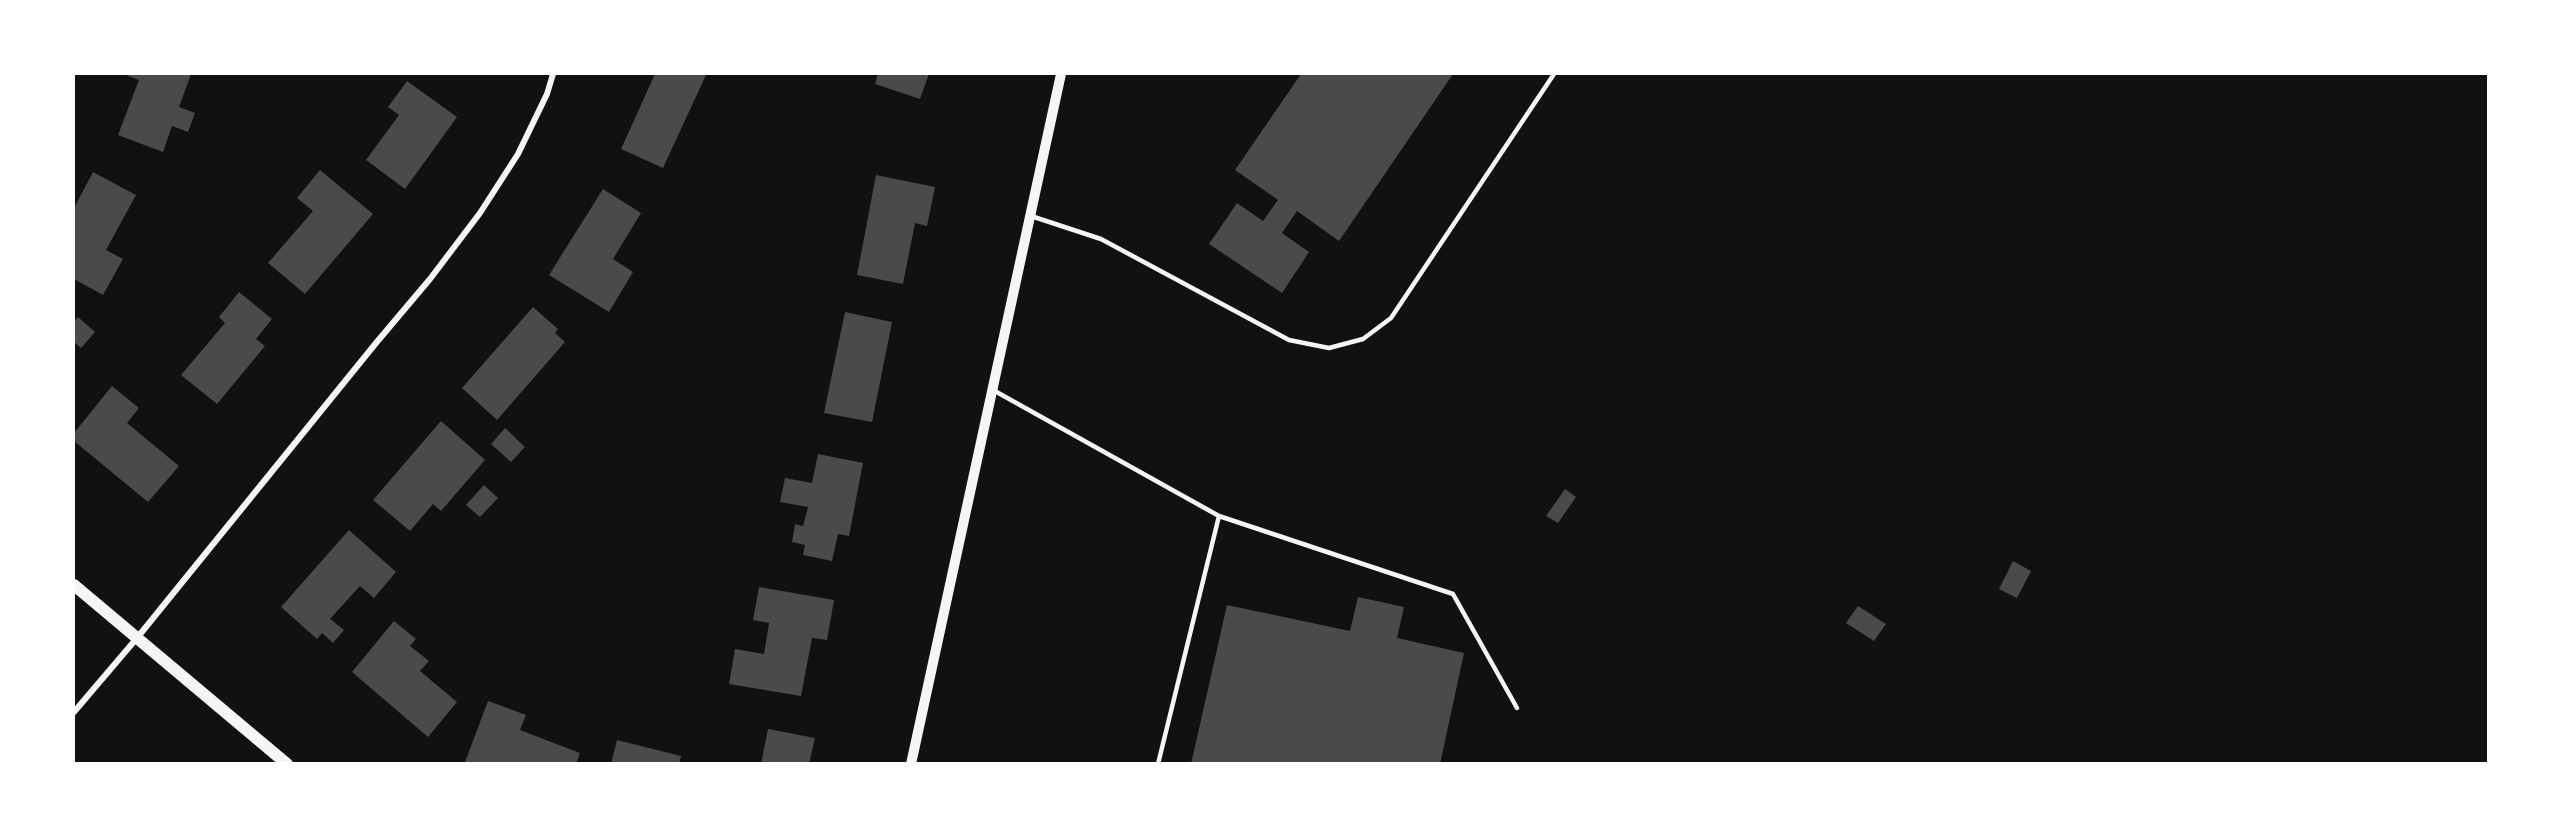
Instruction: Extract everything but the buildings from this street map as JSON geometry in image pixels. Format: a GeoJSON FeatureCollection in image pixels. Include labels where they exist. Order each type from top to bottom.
{"type":"FeatureCollection","features":[{"type":"Feature","properties":{"kind":"main road"},"geometry":{"type":"LineString","coordinates":[[74,585],[287,764]]}},
{"type":"Feature","properties":{"kind":"street"},"geometry":{"type":"LineString","coordinates":[[74,712],[430,279],[480,213],[518,154],[547,94],[553,74]]}},
{"type":"Feature","properties":{"kind":"street"},"geometry":{"type":"LineString","coordinates":[[911,764],[1061,74]]}},
{"type":"Feature","properties":{"kind":"lane"},"geometry":{"type":"LineString","coordinates":[[1031,216],[1101,240],[1289,340],[1329,348],[1363,339],[1391,318],[1554,74]]}},
{"type":"Feature","properties":{"kind":"lane"},"geometry":{"type":"LineString","coordinates":[[992,390],[1219,516],[1453,594],[1517,708]]}},
{"type":"Feature","properties":{"kind":"lane"},"geometry":{"type":"LineString","coordinates":[[1158,764],[1219,516]]}}]}
